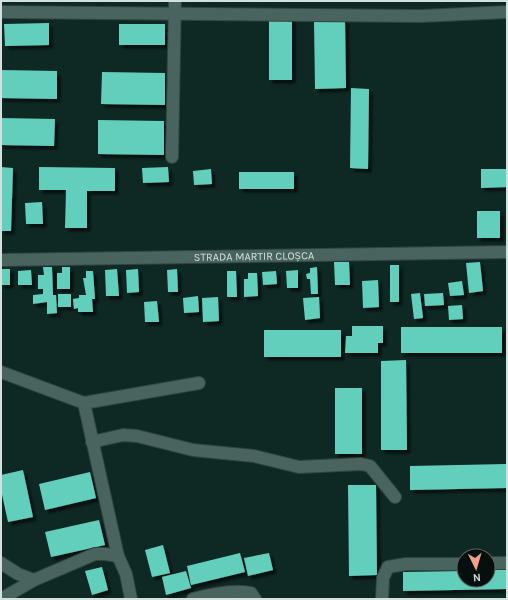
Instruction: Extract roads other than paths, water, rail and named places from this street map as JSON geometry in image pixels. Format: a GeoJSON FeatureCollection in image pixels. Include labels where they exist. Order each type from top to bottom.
{"type":"FeatureCollection","features":[{"type":"Feature","properties":{"kind":"street"},"geometry":{"type":"LineString","coordinates":[[172,157],[175,1]]}},
{"type":"Feature","properties":{"kind":"street"},"geometry":{"type":"LineString","coordinates":[[1,12],[421,16],[507,12]]}},
{"type":"Feature","properties":{"kind":"street","name":"STRADA MARTIR CLOȘCA"},"geometry":{"type":"LineString","coordinates":[[1,260],[507,252]]}},
{"type":"Feature","properties":{"kind":"street"},"geometry":{"type":"LineString","coordinates":[[1,372],[84,403],[199,383]]}},
{"type":"Feature","properties":{"kind":"street"},"geometry":{"type":"LineString","coordinates":[[84,403],[118,556],[126,574],[131,599]]}},
{"type":"Feature","properties":{"kind":"street"},"geometry":{"type":"LineString","coordinates":[[92,442],[123,435],[137,436],[193,450],[254,456],[299,467],[361,464],[370,466],[395,497]]}},
{"type":"Feature","properties":{"kind":"street"},"geometry":{"type":"LineString","coordinates":[[1,599],[34,580],[95,554],[118,556]]}},
{"type":"Feature","properties":{"kind":"street"},"geometry":{"type":"LineString","coordinates":[[1,563],[6,568],[34,580]]}},
{"type":"Feature","properties":{"kind":"street"},"geometry":{"type":"LineString","coordinates":[[496,564],[507,563]]}},
{"type":"Feature","properties":{"kind":"street"},"geometry":{"type":"LineString","coordinates":[[382,599],[383,578],[388,567],[406,564],[456,564]]}},
{"type":"Feature","properties":{"kind":"street"},"geometry":{"type":"LineString","coordinates":[[193,599],[244,592],[251,593],[255,599]]}}]}
